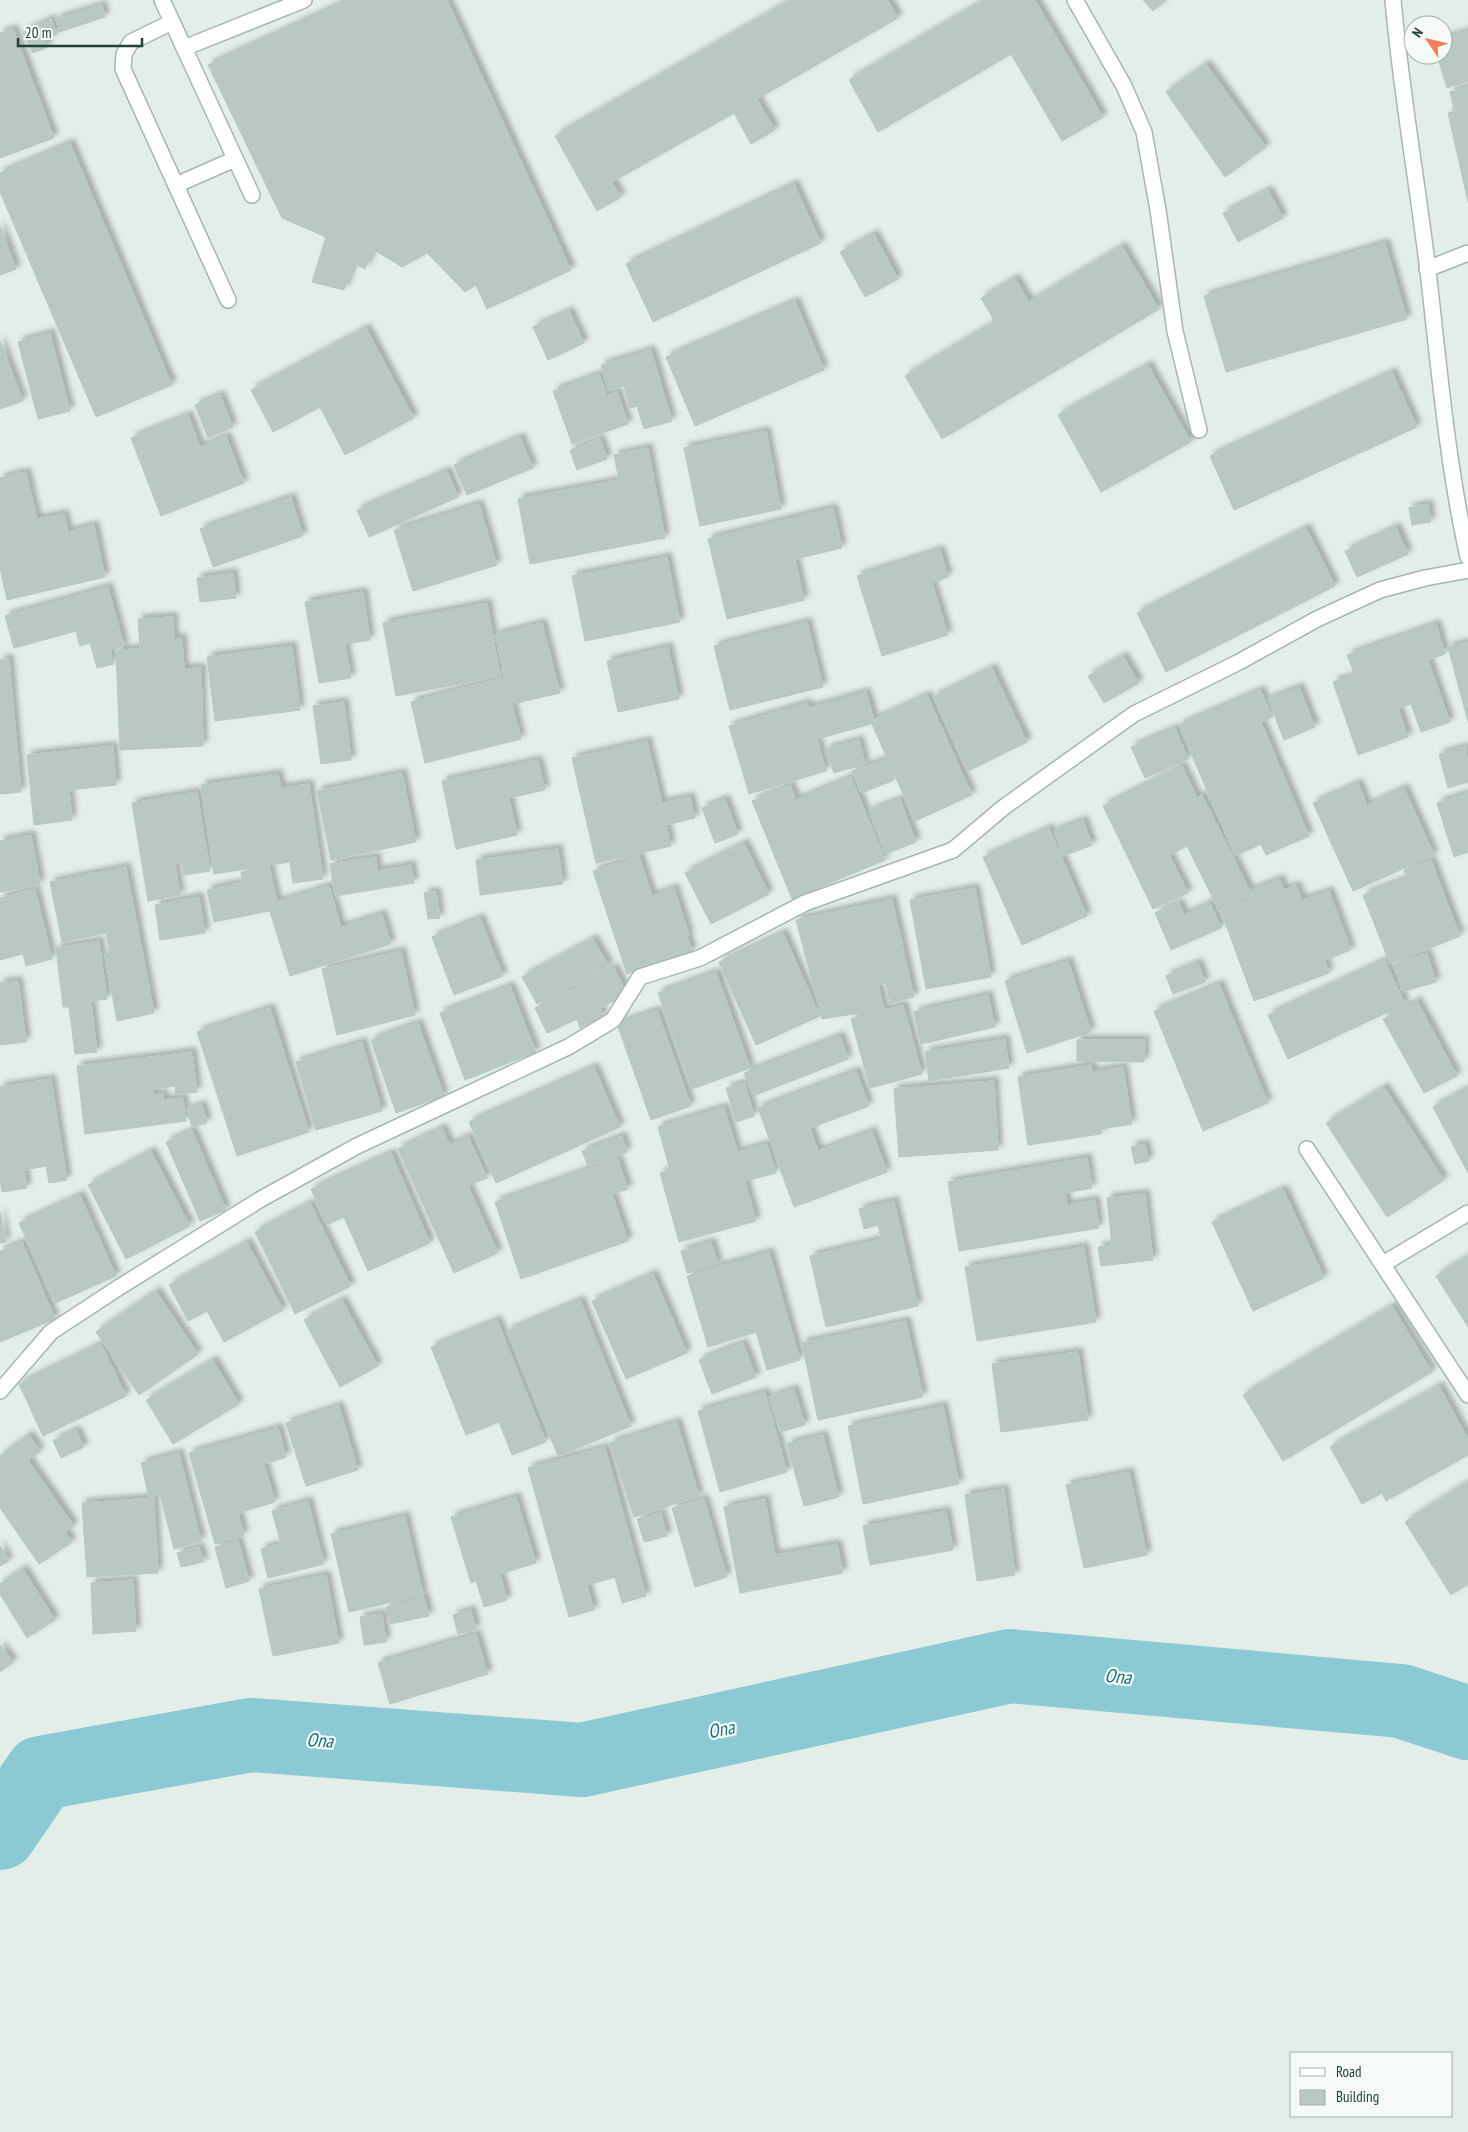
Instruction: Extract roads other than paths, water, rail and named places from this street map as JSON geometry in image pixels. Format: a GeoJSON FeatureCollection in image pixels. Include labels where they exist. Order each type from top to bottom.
{"type":"FeatureCollection","features":[{"type":"Feature","properties":{"kind":"street"},"geometry":{"type":"LineString","coordinates":[[162,0],[252,195]]}},
{"type":"Feature","properties":{"kind":"street"},"geometry":{"type":"LineString","coordinates":[[184,48],[304,0]]}},
{"type":"Feature","properties":{"kind":"street"},"geometry":{"type":"LineString","coordinates":[[1075,0],[1124,86],[1144,132],[1158,210],[1175,331],[1199,430]]}},
{"type":"Feature","properties":{"kind":"street"},"geometry":{"type":"LineString","coordinates":[[1393,0],[1399,67],[1428,269],[1439,372],[1462,528],[1468,556]]}},
{"type":"Feature","properties":{"kind":"street"},"geometry":{"type":"LineString","coordinates":[[172,22],[131,42],[124,54],[123,69],[228,300]]}},
{"type":"Feature","properties":{"kind":"street"},"geometry":{"type":"LineString","coordinates":[[176,185],[235,159]]}},
{"type":"Feature","properties":{"kind":"street"},"geometry":{"type":"LineString","coordinates":[[1428,269],[1468,253]]}},
{"type":"Feature","properties":{"kind":"street"},"geometry":{"type":"LineString","coordinates":[[0,1391],[51,1332],[118,1288],[261,1199],[357,1146],[568,1047],[613,1020],[640,977],[700,958],[805,904],[952,850],[1004,807],[1134,714],[1239,662],[1318,619],[1380,590],[1425,578],[1468,570]]}},
{"type":"Feature","properties":{"kind":"street"},"geometry":{"type":"LineString","coordinates":[[1308,1149],[1468,1395]]}},
{"type":"Feature","properties":{"kind":"street"},"geometry":{"type":"LineString","coordinates":[[1383,1264],[1468,1213]]}},
{"type":"Feature","properties":{"kind":"waterway","name":"Ona"},"geometry":{"type":"LineString","coordinates":[[0,1833],[41,1773],[251,1735],[582,1760],[1010,1666],[1401,1701],[1468,1723]]}}]}
